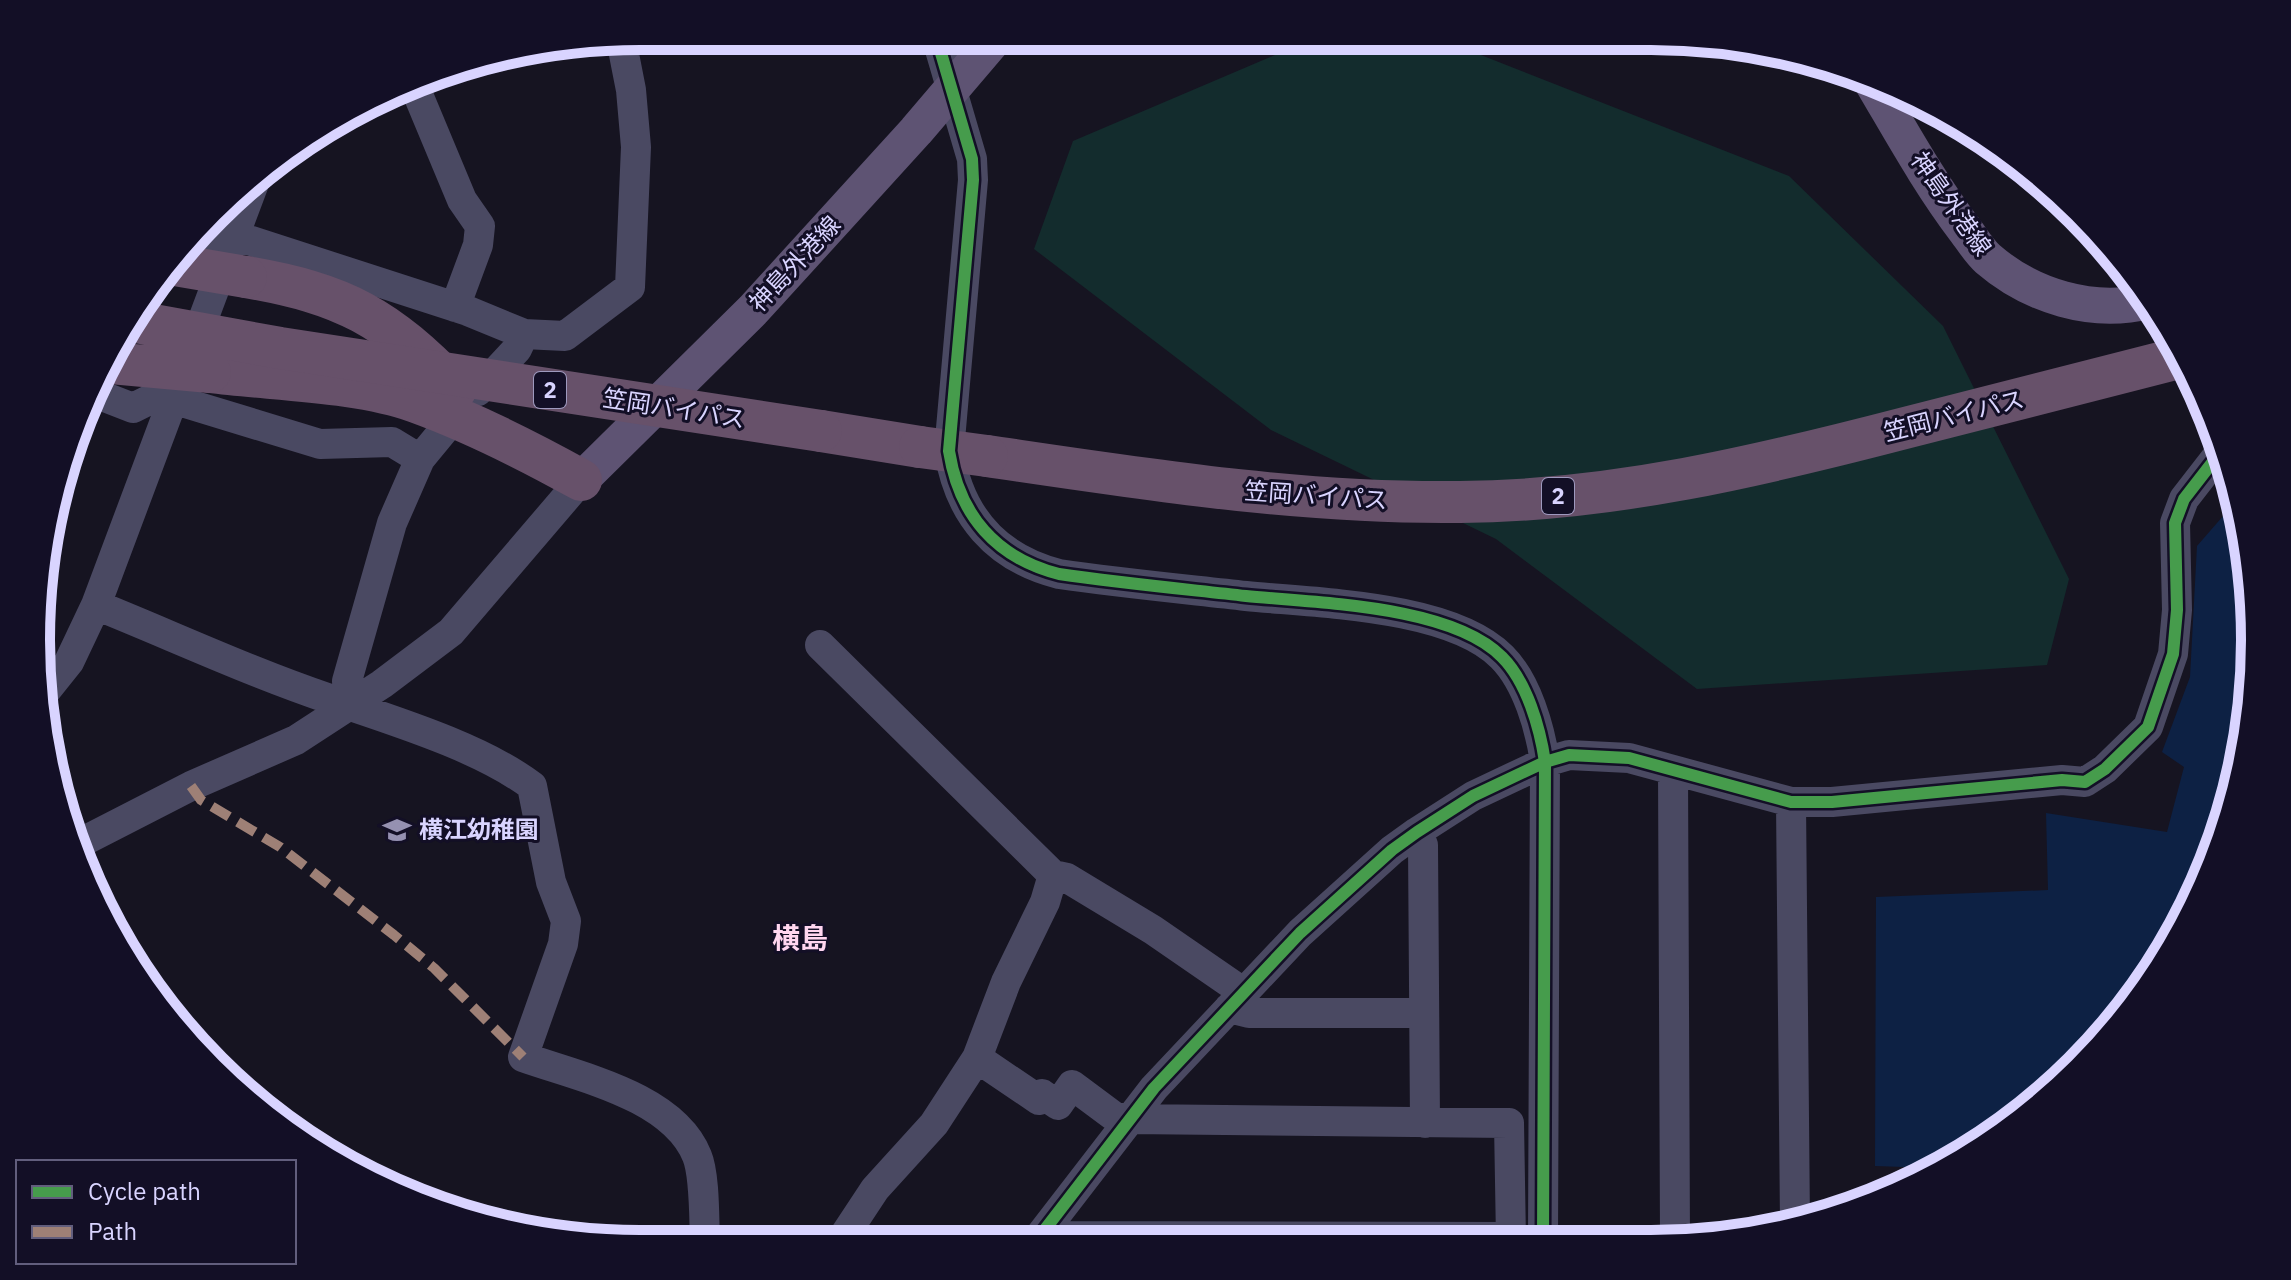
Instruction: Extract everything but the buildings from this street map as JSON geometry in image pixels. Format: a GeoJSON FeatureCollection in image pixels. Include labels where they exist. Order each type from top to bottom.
{"type":"FeatureCollection","features":[{"type":"Feature","properties":{"kind":"highway"},"geometry":{"type":"LineString","coordinates":[[187,263],[237,253],[302,287],[370,314],[398,333],[460,410]]}},
{"type":"Feature","properties":{"kind":"highway","name":"2"},"geometry":{"type":"LineString","coordinates":[[142,323],[280,348]]}},
{"type":"Feature","properties":{"kind":"highway","name":"2"},"geometry":{"type":"LineString","coordinates":[[134,337],[280,348]]}},
{"type":"Feature","properties":{"kind":"highway","name":"笠岡バイパス"},"geometry":{"type":"LineString","coordinates":[[280,348],[920,447],[1263,494],[1346,500],[1463,502],[1653,486],[1750,468],[2170,360]]}},
{"type":"Feature","properties":{"kind":"highway"},"geometry":{"type":"LineString","coordinates":[[119,364],[375,391],[460,410],[581,480]]}},
{"type":"Feature","properties":{"kind":"main road","name":"神島外港線"},"geometry":{"type":"LineString","coordinates":[[581,480],[753,310],[985,50]]}},
{"type":"Feature","properties":{"kind":"main road","name":"神島外港線"},"geometry":{"type":"LineString","coordinates":[[1880,97],[1943,202],[1985,257],[2021,283],[2054,297],[2090,305],[2127,307],[2136,304]]}},
{"type":"Feature","properties":{"kind":"street"},"geometry":{"type":"LineString","coordinates":[[207,240],[237,253],[455,307],[524,334],[565,336],[630,287],[636,147],[631,90],[623,50]]}},
{"type":"Feature","properties":{"kind":"street"},"geometry":{"type":"LineString","coordinates":[[940,50],[972,159],[973,180],[949,451],[958,491],[975,523],[1003,551],[1032,567],[1059,574],[1393,611],[1471,634],[1502,657],[1520,684],[1541,735],[1545,762],[1543,1230]]}},
{"type":"Feature","properties":{"kind":"street"},"geometry":{"type":"LineString","coordinates":[[418,94],[462,200],[480,226],[478,245],[455,307]]}},
{"type":"Feature","properties":{"kind":"street"},"geometry":{"type":"LineString","coordinates":[[52,684],[69,662],[96,605],[173,398],[237,253],[252,196]]}},
{"type":"Feature","properties":{"kind":"street"},"geometry":{"type":"LineString","coordinates":[[349,705],[347,681],[371,595],[392,523],[420,459],[460,410],[517,349],[524,334]]}},
{"type":"Feature","properties":{"kind":"street"},"geometry":{"type":"LineString","coordinates":[[103,396],[133,408],[159,395],[320,444],[392,442],[420,459]]}},
{"type":"Feature","properties":{"kind":"street"},"geometry":{"type":"LineString","coordinates":[[1046,1230],[1154,1088],[1300,933],[1392,850],[1417,832],[1473,796],[1545,762],[1569,755],[1600,754],[1629,758],[1791,802],[1832,802],[2062,780],[2085,782],[2105,769],[2148,727],[2173,654],[2177,610],[2175,523],[2184,499],[2213,461]]}},
{"type":"Feature","properties":{"kind":"street"},"geometry":{"type":"LineString","coordinates":[[85,840],[191,786],[296,740],[451,632],[581,480]]}},
{"type":"Feature","properties":{"kind":"street"},"geometry":{"type":"LineString","coordinates":[[96,605],[512,770],[532,786],[551,882],[566,921],[563,944],[523,1057],[649,1103],[668,1118],[697,1157],[704,1230]]}},
{"type":"Feature","properties":{"kind":"street"},"geometry":{"type":"LineString","coordinates":[[820,645],[1053,875],[1067,878],[1153,930],[1249,1013],[1423,1013]]}},
{"type":"Feature","properties":{"kind":"street"},"geometry":{"type":"LineString","coordinates":[[1673,770],[1675,1229]]}},
{"type":"Feature","properties":{"kind":"street"},"geometry":{"type":"LineString","coordinates":[[1791,802],[1795,1212]]}},
{"type":"Feature","properties":{"kind":"street"},"geometry":{"type":"LineString","coordinates":[[1417,832],[1423,845],[1425,1123]]}},
{"type":"Feature","properties":{"kind":"street"},"geometry":{"type":"LineString","coordinates":[[848,1230],[875,1189],[934,1124],[977,1058],[1006,982],[1045,902],[1053,875]]}},
{"type":"Feature","properties":{"kind":"street"},"geometry":{"type":"LineString","coordinates":[[977,1058],[1039,1100],[1042,1094],[1058,1105],[1072,1085],[1115,1117],[1130,1119],[1509,1123],[1511,1230]]}},
{"type":"Feature","properties":{"kind":"green space"},"geometry":{"type":"Polygon","coordinates":[[[1468,50],[1789,176],[1943,326],[2069,579],[2047,665],[1697,689],[1496,539],[1271,430],[1034,249],[1073,141],[1275,55],[1468,50]]]}},
{"type":"Feature","properties":{"kind":"water"},"geometry":{"type":"Polygon","coordinates":[[[2227,512],[2240,601],[2240,679],[2230,755],[2221,793],[2210,830],[2180,901],[2142,968],[2119,999],[2095,1029],[2040,1084],[1979,1131],[1915,1167],[1875,1166],[1876,897],[2048,890],[2046,813],[2167,832],[2184,767],[2162,752],[2190,677],[2197,546],[2227,512]]]}},
{"type":"Feature","properties":{"kind":"marked path"},"geometry":{"type":"LineString","coordinates":[[191,786],[201,800],[280,847],[394,935],[434,968],[523,1057]]}},
{"type":"Feature","properties":{"kind":"cycle path"},"geometry":{"type":"LineString","coordinates":[[940,50],[972,159],[973,180],[949,451],[962,495],[984,530],[1017,557],[1059,574],[1344,605],[1417,617],[1479,640],[1502,657],[1519,679],[1536,720],[1545,762],[1543,1230]]}},
{"type":"Feature","properties":{"kind":"cycle path"},"geometry":{"type":"LineString","coordinates":[[1044,1230],[1154,1088],[1300,933],[1392,850],[1417,832],[1473,796],[1545,762],[1569,755],[1629,758],[1791,802],[1832,802],[2062,780],[2085,782],[2105,769],[2148,727],[2173,654],[2177,610],[2175,523],[2184,499],[2213,461]]}},
{"type":"Feature","properties":{"kind":"place","name":"横江幼稚園"},"geometry":{"type":"Point","coordinates":[397,830]}},
{"type":"Feature","properties":{"kind":"district","name":"横島"},"geometry":{"type":"Point","coordinates":[800,938]}}]}
